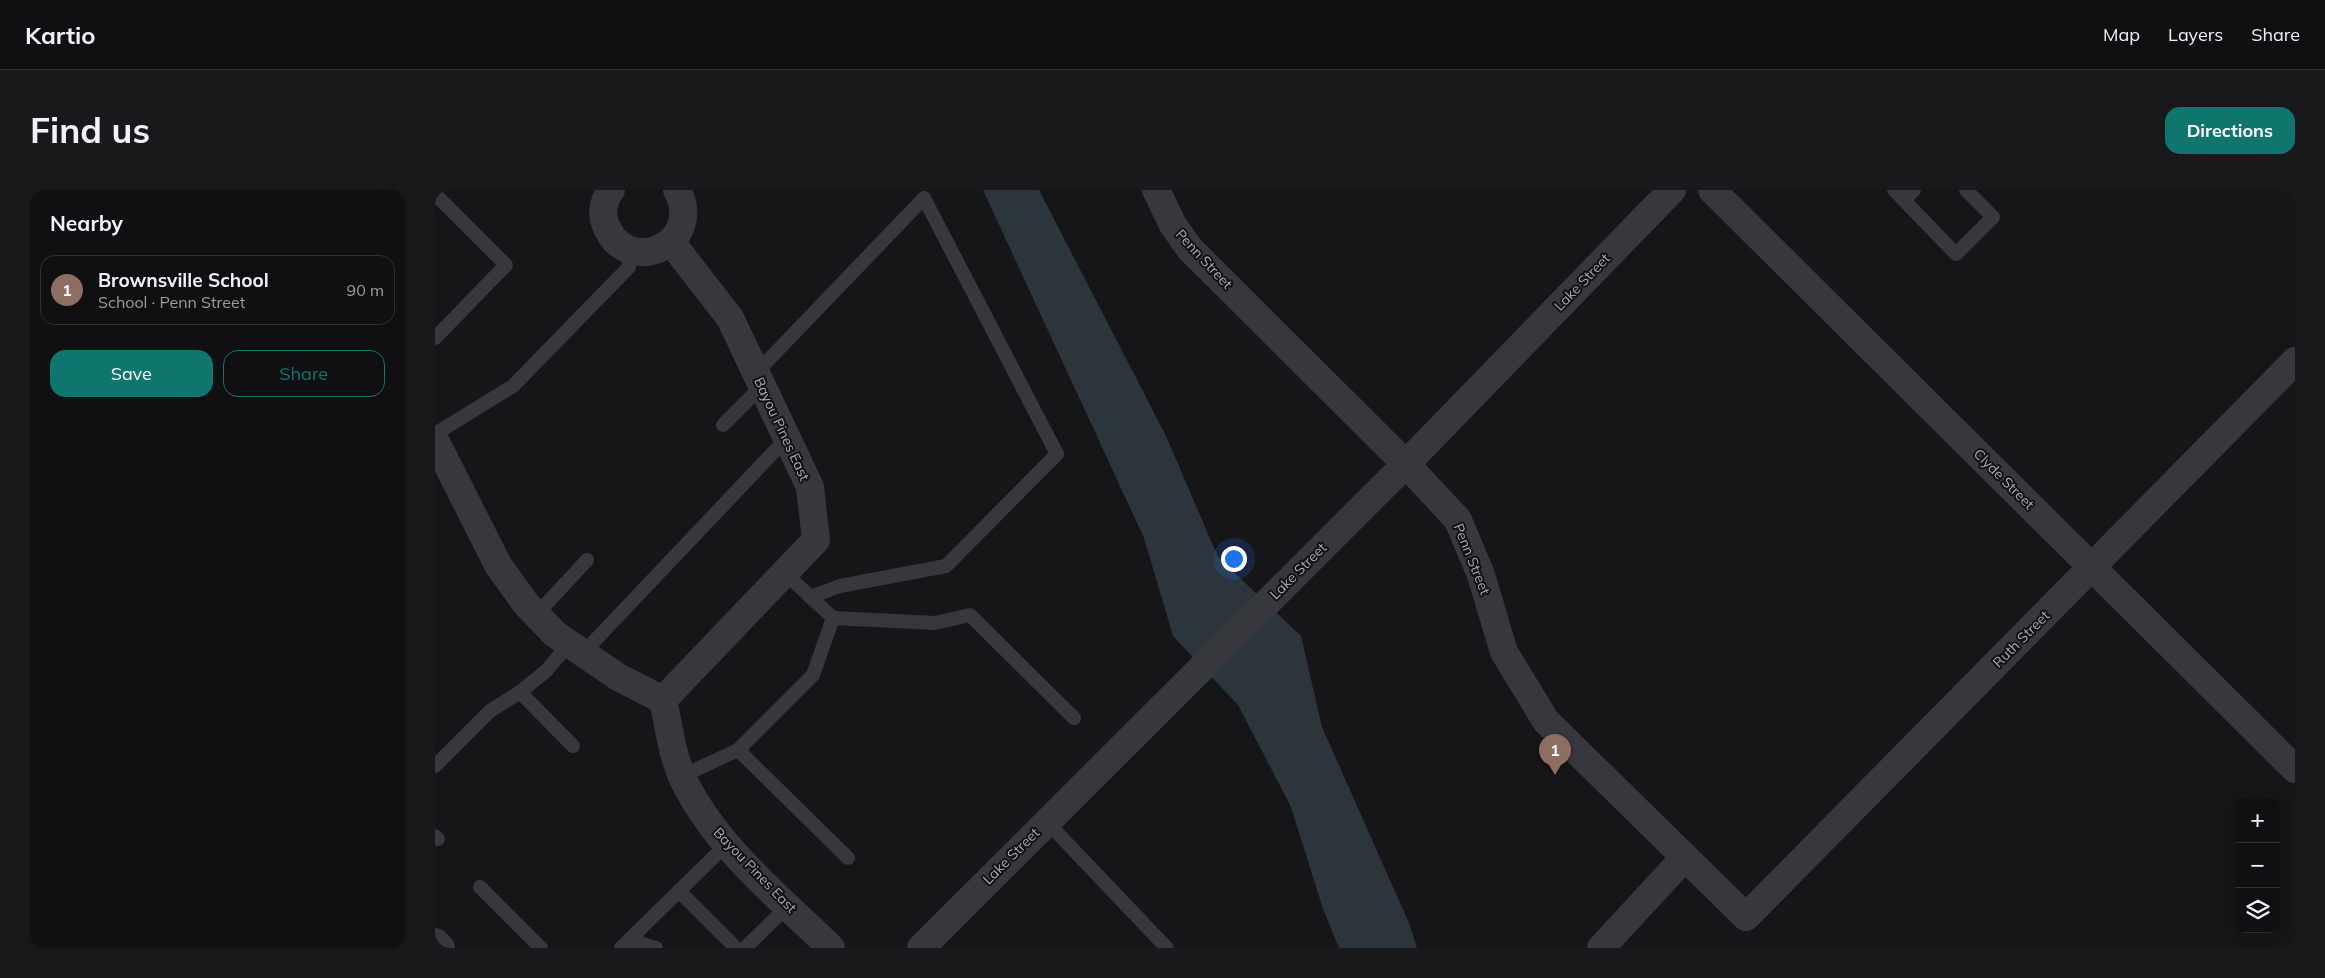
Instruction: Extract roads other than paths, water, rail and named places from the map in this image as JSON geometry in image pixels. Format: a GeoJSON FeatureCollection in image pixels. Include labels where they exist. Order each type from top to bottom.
{"type":"FeatureCollection","features":[{"type":"Feature","properties":{"kind":"street"},"geometry":{"type":"LineString","coordinates":[[611,190],[604,206],[604,220],[613,238],[629,250],[643,253],[656,251],[671,242],[682,226],[684,213],[682,200],[677,190]]}},
{"type":"Feature","properties":{"kind":"street","name":"Penn Street"},"geometry":{"type":"LineString","coordinates":[[1156,190],[1173,225],[1190,248],[1406,464],[1458,520],[1481,575],[1504,652],[1546,721],[1746,917]]}},
{"type":"Feature","properties":{"kind":"street","name":"Lake Street"},"geometry":{"type":"LineString","coordinates":[[921,948],[1046,820],[1406,464],[1671,190]]}},
{"type":"Feature","properties":{"kind":"street","name":"Clyde Street"},"geometry":{"type":"LineString","coordinates":[[1712,190],[2093,566],[2295,769]]}},
{"type":"Feature","properties":{"kind":"street","name":"Bayou Pines East"},"geometry":{"type":"LineString","coordinates":[[671,242],[730,318],[810,487],[816,540],[663,700],[675,758],[682,776],[702,812],[726,844],[831,948]]}},
{"type":"Feature","properties":{"kind":"street","name":"Ruth Street"},"geometry":{"type":"LineString","coordinates":[[1746,917],[2295,361]]}},
{"type":"Feature","properties":{"kind":"street"},"geometry":{"type":"LineString","coordinates":[[435,440],[498,566],[536,615],[555,634],[576,649],[618,676],[663,700]]}},
{"type":"Feature","properties":{"kind":"street"},"geometry":{"type":"LineString","coordinates":[[1601,948],[1685,857]]}},
{"type":"Feature","properties":{"kind":"street"},"geometry":{"type":"LineString","coordinates":[[435,942],[441,948]]}},
{"type":"Feature","properties":{"kind":"lane"},"geometry":{"type":"LineString","coordinates":[[1894,190],[1957,254],[1993,217],[1966,190]]}},
{"type":"Feature","properties":{"kind":"lane"},"geometry":{"type":"LineString","coordinates":[[1904,200],[1914,190]]}},
{"type":"Feature","properties":{"kind":"lane"},"geometry":{"type":"LineString","coordinates":[[723,424],[921,194],[1057,454],[946,566],[840,586],[810,597]]}},
{"type":"Feature","properties":{"kind":"lane"},"geometry":{"type":"LineString","coordinates":[[435,338],[506,265],[437,196]]}},
{"type":"Feature","properties":{"kind":"lane"},"geometry":{"type":"LineString","coordinates":[[435,434],[513,386],[629,267],[629,250]]}},
{"type":"Feature","properties":{"kind":"lane"},"geometry":{"type":"LineString","coordinates":[[435,766],[490,712],[520,692],[546,670],[576,649],[787,438]]}},
{"type":"Feature","properties":{"kind":"lane"},"geometry":{"type":"LineString","coordinates":[[536,615],[587,560]]}},
{"type":"Feature","properties":{"kind":"lane"},"geometry":{"type":"LineString","coordinates":[[785,573],[833,618],[935,623],[970,615],[1074,718]]}},
{"type":"Feature","properties":{"kind":"lane"},"geometry":{"type":"LineString","coordinates":[[682,776],[738,750],[813,675],[833,618]]}},
{"type":"Feature","properties":{"kind":"lane"},"geometry":{"type":"LineString","coordinates":[[520,692],[573,746]]}},
{"type":"Feature","properties":{"kind":"lane"},"geometry":{"type":"LineString","coordinates":[[738,750],[848,858]]}},
{"type":"Feature","properties":{"kind":"lane"},"geometry":{"type":"LineString","coordinates":[[1046,820],[1167,948]]}},
{"type":"Feature","properties":{"kind":"lane"},"geometry":{"type":"LineString","coordinates":[[625,944],[726,844]]}},
{"type":"Feature","properties":{"kind":"lane"},"geometry":{"type":"LineString","coordinates":[[480,887],[541,948]]}},
{"type":"Feature","properties":{"kind":"lane"},"geometry":{"type":"LineString","coordinates":[[679,891],[736,948]]}},
{"type":"Feature","properties":{"kind":"lane"},"geometry":{"type":"LineString","coordinates":[[745,948],[788,906]]}},
{"type":"Feature","properties":{"kind":"lane"},"geometry":{"type":"LineString","coordinates":[[625,944],[656,948]]}},
{"type":"Feature","properties":{"kind":"place","name":"Brownsville School"},"geometry":{"type":"Point","coordinates":[1555,775]}}]}
